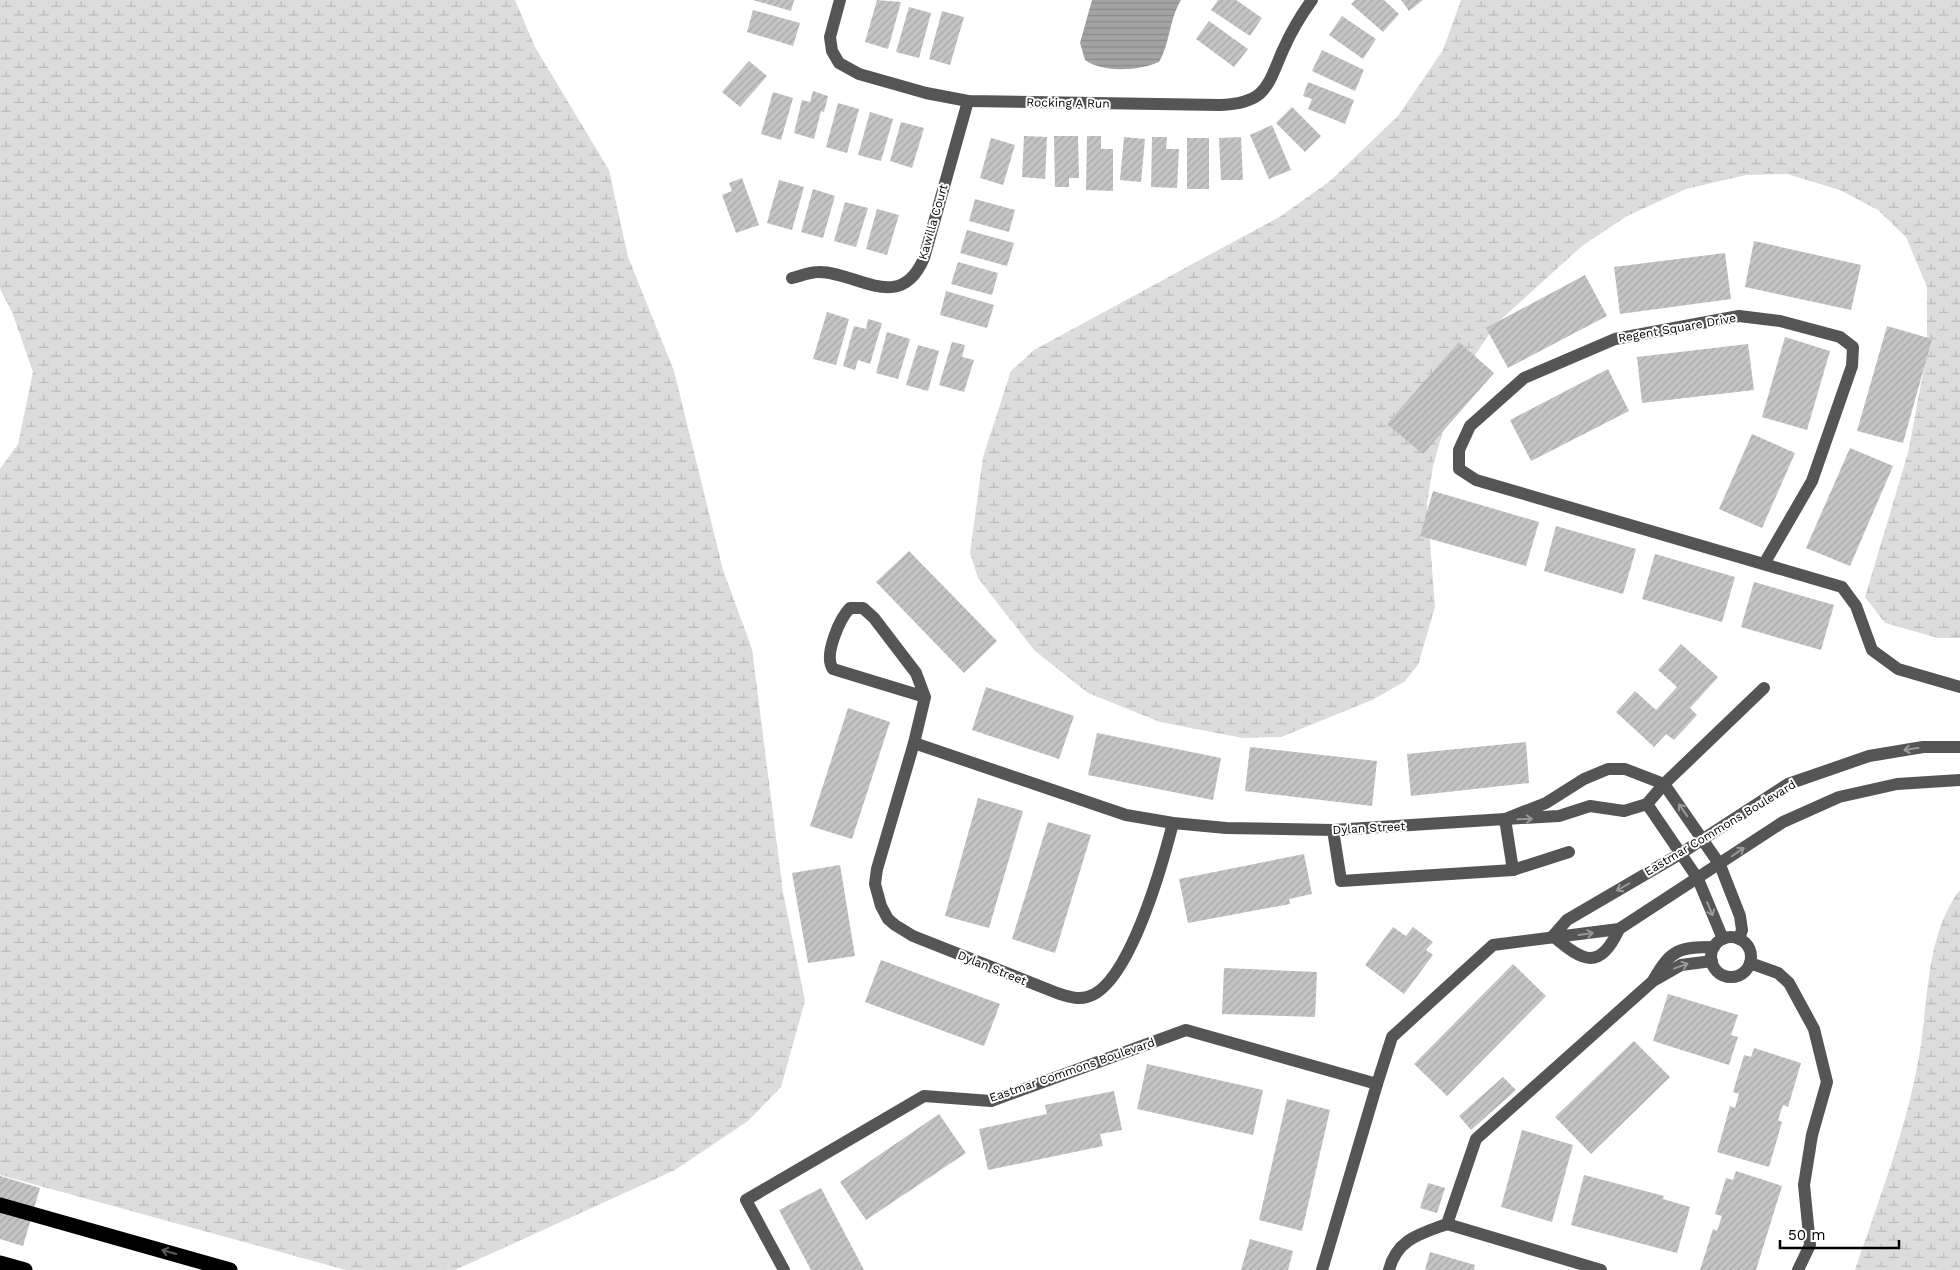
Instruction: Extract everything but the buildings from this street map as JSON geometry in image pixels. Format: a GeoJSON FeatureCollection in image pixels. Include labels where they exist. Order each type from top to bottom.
{"type":"FeatureCollection","features":[{"type":"Feature","properties":{"kind":"highway"},"geometry":{"type":"LineString","coordinates":[[0,1205],[230,1270]]}},
{"type":"Feature","properties":{"kind":"highway"},"geometry":{"type":"LineString","coordinates":[[0,1262],[25,1270]]}},
{"type":"Feature","properties":{"kind":"street","name":"Rocking A Run"},"geometry":{"type":"LineString","coordinates":[[840,0],[831,29],[830,42],[834,56],[845,68],[866,77],[926,93],[968,101],[1220,105],[1247,102],[1261,93],[1270,81],[1292,34],[1312,0]]}},
{"type":"Feature","properties":{"kind":"street","name":"Kawilla Court"},"geometry":{"type":"LineString","coordinates":[[792,278],[820,272],[876,286],[890,287],[903,282],[916,272],[924,258],[968,101]]}},
{"type":"Feature","properties":{"kind":"street","name":"Regent Square Drive"},"geometry":{"type":"LineString","coordinates":[[1764,564],[1812,481],[1828,439],[1852,366],[1853,347],[1840,337],[1780,321],[1739,316],[1615,339],[1524,378],[1470,426],[1459,450],[1459,469],[1476,480],[1842,587],[1856,606],[1872,650],[1898,670],[1960,687]]}},
{"type":"Feature","properties":{"kind":"street"},"geometry":{"type":"LineString","coordinates":[[850,608],[863,608],[874,618],[916,673],[925,697],[833,669],[829,656],[841,619],[850,608]]}},
{"type":"Feature","properties":{"kind":"street"},"geometry":{"type":"LineString","coordinates":[[1712,961],[1719,943],[1698,879],[1647,804],[1664,784],[1764,688]]}},
{"type":"Feature","properties":{"kind":"street","name":"Dylan Street"},"geometry":{"type":"LineString","coordinates":[[925,697],[914,743],[877,869],[876,884],[888,919],[913,936],[1057,993],[1075,998],[1093,995],[1105,986],[1138,936],[1172,823]]}},
{"type":"Feature","properties":{"kind":"street","name":"Dylan Street"},"geometry":{"type":"LineString","coordinates":[[914,743],[1126,815],[1172,823],[1244,829],[1333,830],[1559,816],[1590,806],[1624,811],[1647,804]]}},
{"type":"Feature","properties":{"kind":"street","name":"Eastmar Commons Boulevard"},"geometry":{"type":"LineString","coordinates":[[1553,936],[1567,920],[1680,854],[1788,784],[1869,756],[1923,747],[1960,747]]}},
{"type":"Feature","properties":{"kind":"street","name":"Dylan Street"},"geometry":{"type":"LineString","coordinates":[[1505,819],[1546,803],[1584,778],[1608,769],[1625,770],[1664,784]]}},
{"type":"Feature","properties":{"kind":"street"},"geometry":{"type":"LineString","coordinates":[[1322,1270],[1392,1037],[1493,945],[1619,929],[1720,865],[1783,822],[1839,797],[1897,784],[1960,780]]}},
{"type":"Feature","properties":{"kind":"street"},"geometry":{"type":"LineString","coordinates":[[1664,784],[1720,865],[1740,916],[1742,930],[1739,939]]}},
{"type":"Feature","properties":{"kind":"street"},"geometry":{"type":"LineString","coordinates":[[1505,819],[1513,870]]}},
{"type":"Feature","properties":{"kind":"street"},"geometry":{"type":"LineString","coordinates":[[1333,830],[1341,881],[1513,870],[1569,852]]}},
{"type":"Feature","properties":{"kind":"street"},"geometry":{"type":"LineString","coordinates":[[1553,936],[1576,956],[1588,958],[1598,956],[1611,947],[1619,929]]}},
{"type":"Feature","properties":{"kind":"street"},"geometry":{"type":"LineString","coordinates":[[1653,982],[1664,962],[1675,950],[1739,939],[1749,947],[1750,963],[1746,970],[1734,976],[1720,973],[1712,961]]}},
{"type":"Feature","properties":{"kind":"street"},"geometry":{"type":"LineString","coordinates":[[1447,1224],[1476,1139],[1653,982],[1681,965],[1712,961]]}},
{"type":"Feature","properties":{"kind":"street"},"geometry":{"type":"LineString","coordinates":[[1750,963],[1772,970],[1789,983],[1814,1029],[1827,1082],[1812,1135],[1804,1185],[1810,1245],[1798,1270]]}},
{"type":"Feature","properties":{"kind":"street","name":"Eastmar Commons Boulevard"},"geometry":{"type":"LineString","coordinates":[[784,1270],[746,1200],[924,1096],[990,1101],[1186,1030],[1377,1084]]}},
{"type":"Feature","properties":{"kind":"street"},"geometry":{"type":"LineString","coordinates":[[1389,1270],[1393,1256],[1405,1242],[1447,1224],[1601,1270]]}},
{"type":"Feature","properties":{"kind":"green space"},"geometry":{"type":"Polygon","coordinates":[[[0,0],[515,0],[535,47],[609,170],[628,257],[674,371],[723,570],[752,649],[783,892],[805,1001],[781,1087],[748,1121],[675,1170],[455,1270],[346,1270],[0,1175],[0,469],[18,444],[33,372],[12,312],[0,289],[0,0]]]}},
{"type":"Feature","properties":{"kind":"green space"},"geometry":{"type":"Polygon","coordinates":[[[1461,0],[1960,0],[1960,638],[1938,638],[1885,623],[1865,597],[1908,453],[1927,352],[1927,287],[1906,237],[1878,210],[1840,190],[1787,174],[1746,175],[1686,189],[1627,216],[1582,246],[1496,324],[1457,382],[1433,466],[1427,504],[1435,607],[1418,665],[1404,682],[1372,700],[1281,737],[1243,738],[1160,722],[1088,693],[1034,650],[978,578],[970,553],[983,457],[1011,371],[1034,350],[1281,216],[1330,181],[1398,116],[1443,50],[1461,0]]]}},
{"type":"Feature","properties":{"kind":"green space"},"geometry":{"type":"Polygon","coordinates":[[[1960,890],[1960,1270],[1855,1270],[1890,1167],[1913,1089],[1934,950],[1948,908],[1960,890]]]}},
{"type":"Feature","properties":{"kind":"shaded area"},"geometry":{"type":"Polygon","coordinates":[[[1092,0],[1181,0],[1159,62],[1132,69],[1111,69],[1085,60],[1080,43],[1092,0]]]}}]}
